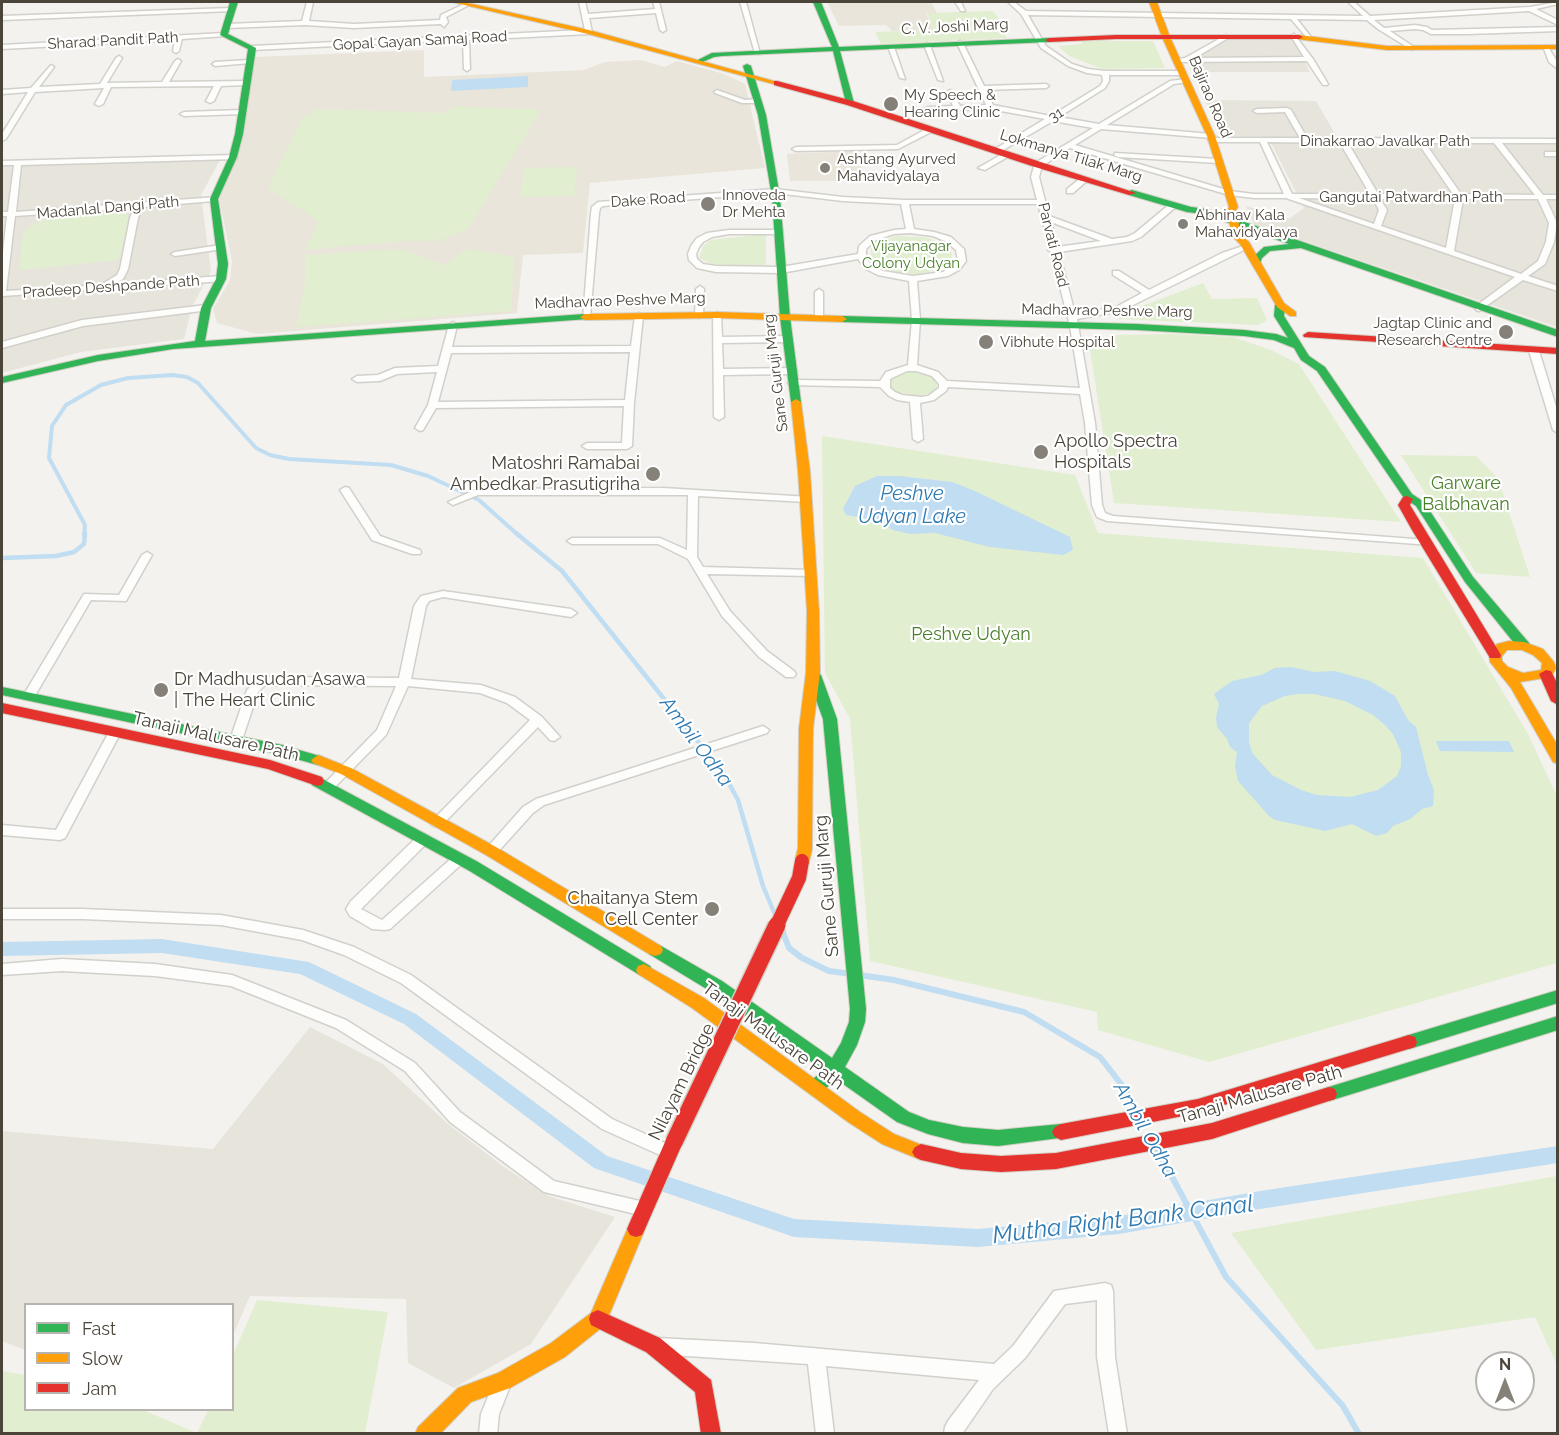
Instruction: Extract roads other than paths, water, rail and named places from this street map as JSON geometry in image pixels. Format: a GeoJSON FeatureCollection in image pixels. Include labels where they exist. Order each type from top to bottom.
{"type":"FeatureCollection","features":[{"type":"Feature","properties":{"kind":"main road"},"geometry":{"type":"LineString","coordinates":[[817,2],[836,49],[850,103]]}},
{"type":"Feature","properties":{"kind":"main road","name":"Lokmanya Tilak Marg"},"geometry":{"type":"LineString","coordinates":[[462,3],[589,32],[850,103],[1038,165],[1190,210],[1204,211],[1239,226],[1301,245],[1557,334]]}},
{"type":"Feature","properties":{"kind":"main road"},"geometry":{"type":"LineString","coordinates":[[201,343],[206,308],[221,279],[223,264],[214,199],[239,134],[251,55],[226,31],[233,6]]}},
{"type":"Feature","properties":{"kind":"main road","name":"Bajirao Road"},"geometry":{"type":"LineString","coordinates":[[1156,8],[1166,37],[1212,138],[1234,207],[1231,210],[1239,226],[1250,236],[1245,245]]}},
{"type":"Feature","properties":{"kind":"main road","name":"C. V. Joshi Marg"},"geometry":{"type":"LineString","coordinates":[[700,61],[712,55],[960,43],[1166,37],[1294,36],[1387,48],[1551,47]]}},
{"type":"Feature","properties":{"kind":"main road"},"geometry":{"type":"LineString","coordinates":[[749,74],[752,53]]}},
{"type":"Feature","properties":{"kind":"main road","name":"Sane Guruji Marg"},"geometry":{"type":"LineString","coordinates":[[749,74],[758,101],[775,191],[785,317],[806,499],[811,573],[813,672],[806,729]]}},
{"type":"Feature","properties":{"kind":"main road"},"geometry":{"type":"LineString","coordinates":[[1245,245],[1280,305],[1296,315],[1322,357],[1321,369]]}},
{"type":"Feature","properties":{"kind":"main road"},"geometry":{"type":"LineString","coordinates":[[1256,264],[1258,257],[1267,249],[1301,245]]}},
{"type":"Feature","properties":{"kind":"main road"},"geometry":{"type":"LineString","coordinates":[[1280,305],[1279,316],[1305,358],[1321,369],[1408,496],[1420,504],[1469,579],[1524,646]]}},
{"type":"Feature","properties":{"kind":"main road","name":"Madhavrao Peshve Marg"},"geometry":{"type":"LineString","coordinates":[[2,380],[98,358],[201,343],[247,342],[453,325],[586,317],[717,315],[1073,321],[1244,333],[1276,337],[1298,346]]}},
{"type":"Feature","properties":{"kind":"main road","name":"Madhavrao Peshve Marg"},"geometry":{"type":"LineString","coordinates":[[1244,333],[1271,330],[1284,323]]}},
{"type":"Feature","properties":{"kind":"main road"},"geometry":{"type":"LineString","coordinates":[[1308,335],[1557,351]]}},
{"type":"Feature","properties":{"kind":"main road"},"geometry":{"type":"LineString","coordinates":[[1408,496],[1404,505],[1495,655],[1496,662],[1516,686],[1557,759]]}},
{"type":"Feature","properties":{"kind":"main road"},"geometry":{"type":"LineString","coordinates":[[1499,616],[1542,646],[1557,651]]}},
{"type":"Feature","properties":{"kind":"main road"},"geometry":{"type":"LineString","coordinates":[[1495,655],[1502,647],[1542,646]]}},
{"type":"Feature","properties":{"kind":"main road"},"geometry":{"type":"LineString","coordinates":[[1542,646],[1551,671],[1557,701]]}},
{"type":"Feature","properties":{"kind":"main road"},"geometry":{"type":"LineString","coordinates":[[1503,670],[1522,678],[1531,678],[1551,671]]}},
{"type":"Feature","properties":{"kind":"main road","name":"Sane Guruji Marg"},"geometry":{"type":"LineString","coordinates":[[813,672],[830,719],[858,1009],[857,1022],[849,1045],[835,1069],[816,1087]]}},
{"type":"Feature","properties":{"kind":"main road","name":"Tanaji Malusare Path"},"geometry":{"type":"LineString","coordinates":[[2,691],[291,752],[346,771],[490,851],[716,986],[903,1117],[928,1127],[963,1135],[998,1138],[1048,1135],[1173,1112],[1237,1096],[1557,996]]}},
{"type":"Feature","properties":{"kind":"main road","name":"Tanaji Malusare Path"},"geometry":{"type":"LineString","coordinates":[[2,708],[270,765],[304,775],[329,786],[459,859],[698,1003],[888,1139],[920,1152],[961,1161],[1001,1164],[1056,1161],[1183,1136],[1251,1119],[1557,1023]]}},
{"type":"Feature","properties":{"kind":"main road","name":"Nilayam Bridge"},"geometry":{"type":"LineString","coordinates":[[598,1319],[668,1152],[800,878],[805,849],[806,729]]}},
{"type":"Feature","properties":{"kind":"main road"},"geometry":{"type":"LineString","coordinates":[[425,1434],[465,1395],[503,1381],[558,1350],[598,1319],[653,1346],[704,1387],[711,1434]]}},
{"type":"Feature","properties":{"kind":"street"},"geometry":{"type":"LineString","coordinates":[[305,24],[310,2]]}},
{"type":"Feature","properties":{"kind":"street"},"geometry":{"type":"LineString","coordinates":[[582,2],[589,32]]}},
{"type":"Feature","properties":{"kind":"street"},"geometry":{"type":"LineString","coordinates":[[656,2],[663,30]]}},
{"type":"Feature","properties":{"kind":"street"},"geometry":{"type":"LineString","coordinates":[[743,2],[752,53]]}},
{"type":"Feature","properties":{"kind":"street"},"geometry":{"type":"LineString","coordinates":[[958,2],[963,10]]}},
{"type":"Feature","properties":{"kind":"street"},"geometry":{"type":"LineString","coordinates":[[1011,2],[1024,13],[1037,40],[1059,59],[1070,65],[1105,73],[1157,73],[1172,76],[1181,71],[1311,60]]}},
{"type":"Feature","properties":{"kind":"street"},"geometry":{"type":"LineString","coordinates":[[1351,2],[1382,29],[1412,48]]}},
{"type":"Feature","properties":{"kind":"street"},"geometry":{"type":"LineString","coordinates":[[1478,2],[1488,12]]}},
{"type":"Feature","properties":{"kind":"street"},"geometry":{"type":"LineString","coordinates":[[1024,13],[1156,8],[1368,18],[1530,9],[1557,2]]}},
{"type":"Feature","properties":{"kind":"street"},"geometry":{"type":"LineString","coordinates":[[439,40],[445,22],[443,16],[462,3]]}},
{"type":"Feature","properties":{"kind":"street"},"geometry":{"type":"LineString","coordinates":[[2,18],[233,6]]}},
{"type":"Feature","properties":{"kind":"street"},"geometry":{"type":"LineString","coordinates":[[1442,8],[1468,30]]}},
{"type":"Feature","properties":{"kind":"street"},"geometry":{"type":"LineString","coordinates":[[1530,9],[1557,23]]}},
{"type":"Feature","properties":{"kind":"street"},"geometry":{"type":"LineString","coordinates":[[585,16],[659,11]]}},
{"type":"Feature","properties":{"kind":"street"},"geometry":{"type":"LineString","coordinates":[[1292,16],[1308,37]]}},
{"type":"Feature","properties":{"kind":"street"},"geometry":{"type":"LineString","coordinates":[[1398,16],[1402,24],[1407,27]]}},
{"type":"Feature","properties":{"kind":"street","name":"Sharad Pandit Path"},"geometry":{"type":"LineString","coordinates":[[2,47],[179,37],[305,24],[354,26],[445,22]]}},
{"type":"Feature","properties":{"kind":"street"},"geometry":{"type":"LineString","coordinates":[[1382,29],[1407,27],[1455,32],[1557,29]]}},
{"type":"Feature","properties":{"kind":"street"},"geometry":{"type":"LineString","coordinates":[[1382,29],[1387,48]]}},
{"type":"Feature","properties":{"kind":"street","name":"Gopal Gayan Samaj Road"},"geometry":{"type":"LineString","coordinates":[[215,64],[251,55],[439,40],[589,32]]}},
{"type":"Feature","properties":{"kind":"street"},"geometry":{"type":"LineString","coordinates":[[1455,32],[1467,48]]}},
{"type":"Feature","properties":{"kind":"street"},"geometry":{"type":"LineString","coordinates":[[1294,36],[1325,84]]}},
{"type":"Feature","properties":{"kind":"street"},"geometry":{"type":"LineString","coordinates":[[176,51],[179,37]]}},
{"type":"Feature","properties":{"kind":"street"},"geometry":{"type":"LineString","coordinates":[[1038,165],[1101,127],[1226,37]]}},
{"type":"Feature","properties":{"kind":"street"},"geometry":{"type":"LineString","coordinates":[[466,39],[466,69]]}},
{"type":"Feature","properties":{"kind":"street"},"geometry":{"type":"LineString","coordinates":[[960,43],[990,107]]}},
{"type":"Feature","properties":{"kind":"street"},"geometry":{"type":"LineString","coordinates":[[927,45],[941,80]]}},
{"type":"Feature","properties":{"kind":"street"},"geometry":{"type":"LineString","coordinates":[[891,47],[903,78]]}},
{"type":"Feature","properties":{"kind":"street"},"geometry":{"type":"LineString","coordinates":[[1551,47],[1552,62],[1557,67]]}},
{"type":"Feature","properties":{"kind":"street"},"geometry":{"type":"LineString","coordinates":[[99,104],[119,57]]}},
{"type":"Feature","properties":{"kind":"street"},"geometry":{"type":"LineString","coordinates":[[165,84],[178,61]]}},
{"type":"Feature","properties":{"kind":"street"},"geometry":{"type":"LineString","coordinates":[[2,139],[33,90],[51,67]]}},
{"type":"Feature","properties":{"kind":"street","name":"31"},"geometry":{"type":"LineString","coordinates":[[982,168],[1051,118],[1103,87],[1106,81],[1105,73]]}},
{"type":"Feature","properties":{"kind":"street"},"geometry":{"type":"LineString","coordinates":[[210,101],[219,83]]}},
{"type":"Feature","properties":{"kind":"street"},"geometry":{"type":"LineString","coordinates":[[2,92],[105,86],[246,83]]}},
{"type":"Feature","properties":{"kind":"street"},"geometry":{"type":"LineString","coordinates":[[981,88],[1046,86]]}},
{"type":"Feature","properties":{"kind":"street"},"geometry":{"type":"LineString","coordinates":[[717,92],[744,102],[758,101]]}},
{"type":"Feature","properties":{"kind":"street"},"geometry":{"type":"LineString","coordinates":[[950,92],[957,108]]}},
{"type":"Feature","properties":{"kind":"street","name":"Dinakarrao Javalkar Path"},"geometry":{"type":"LineString","coordinates":[[928,109],[990,107],[1101,127],[1263,141],[1557,141]]}},
{"type":"Feature","properties":{"kind":"street"},"geometry":{"type":"LineString","coordinates":[[1257,111],[1287,110],[1305,141]]}},
{"type":"Feature","properties":{"kind":"street"},"geometry":{"type":"LineString","coordinates":[[184,114],[241,112]]}},
{"type":"Feature","properties":{"kind":"street"},"geometry":{"type":"LineString","coordinates":[[796,149],[898,147],[931,130]]}},
{"type":"Feature","properties":{"kind":"street"},"geometry":{"type":"LineString","coordinates":[[1263,141],[1290,198],[1557,289]]}},
{"type":"Feature","properties":{"kind":"street"},"geometry":{"type":"LineString","coordinates":[[1343,141],[1383,210],[1376,228]]}},
{"type":"Feature","properties":{"kind":"street"},"geometry":{"type":"LineString","coordinates":[[1419,141],[1459,197],[1449,253]]}},
{"type":"Feature","properties":{"kind":"street"},"geometry":{"type":"LineString","coordinates":[[1479,308],[1542,261],[1550,242],[1553,223],[1541,197],[1496,141]]}},
{"type":"Feature","properties":{"kind":"street"},"geometry":{"type":"LineString","coordinates":[[1070,146],[1096,153],[1218,161]]}},
{"type":"Feature","properties":{"kind":"street","name":"Gangutai Patwardhan Path"},"geometry":{"type":"LineString","coordinates":[[1096,153],[1229,193],[1290,198],[1557,197]]}},
{"type":"Feature","properties":{"kind":"street"},"geometry":{"type":"LineString","coordinates":[[1548,154],[1557,154]]}},
{"type":"Feature","properties":{"kind":"street"},"geometry":{"type":"LineString","coordinates":[[2,163],[120,157],[232,157]]}},
{"type":"Feature","properties":{"kind":"street"},"geometry":{"type":"LineString","coordinates":[[2,293],[18,162]]}},
{"type":"Feature","properties":{"kind":"street","name":"Parvati Road"},"geometry":{"type":"LineString","coordinates":[[1038,165],[1035,177],[1052,250],[1073,321],[1090,423],[1097,505],[1101,514],[1112,519],[1428,543]]}},
{"type":"Feature","properties":{"kind":"street"},"geometry":{"type":"LineString","coordinates":[[1070,190],[1085,179]]}},
{"type":"Feature","properties":{"kind":"street"},"geometry":{"type":"LineString","coordinates":[[775,191],[843,199],[905,202],[1042,202]]}},
{"type":"Feature","properties":{"kind":"street","name":"Dake Road"},"geometry":{"type":"LineString","coordinates":[[586,317],[595,213],[601,204],[775,191]]}},
{"type":"Feature","properties":{"kind":"street","name":"Madanlal Dangi Path"},"geometry":{"type":"LineString","coordinates":[[2,214],[36,214],[214,199]]}},
{"type":"Feature","properties":{"kind":"street"},"geometry":{"type":"LineString","coordinates":[[905,202],[910,231]]}},
{"type":"Feature","properties":{"kind":"street"},"geometry":{"type":"LineString","coordinates":[[98,288],[120,276],[124,269],[134,218],[139,205]]}},
{"type":"Feature","properties":{"kind":"street"},"geometry":{"type":"LineString","coordinates":[[1052,250],[1114,243],[1138,235],[1174,205]]}},
{"type":"Feature","properties":{"kind":"street"},"geometry":{"type":"LineString","coordinates":[[1045,217],[1114,243]]}},
{"type":"Feature","properties":{"kind":"street"},"geometry":{"type":"LineString","coordinates":[[910,231],[948,239],[957,246],[963,257],[959,265],[951,272],[913,279],[880,273],[865,264],[860,256],[864,244],[873,238],[894,232],[910,231]]}},
{"type":"Feature","properties":{"kind":"street"},"geometry":{"type":"LineString","coordinates":[[779,232],[729,232],[710,235],[700,240],[692,254],[693,260],[700,266],[716,269],[782,270],[860,256]]}},
{"type":"Feature","properties":{"kind":"street"},"geometry":{"type":"LineString","coordinates":[[1073,321],[1118,309],[1245,245]]}},
{"type":"Feature","properties":{"kind":"street"},"geometry":{"type":"LineString","coordinates":[[175,254],[220,247]]}},
{"type":"Feature","properties":{"kind":"street"},"geometry":{"type":"LineString","coordinates":[[1116,273],[1149,294]]}},
{"type":"Feature","properties":{"kind":"street","name":"Pradeep Deshpande Path"},"geometry":{"type":"LineString","coordinates":[[2,293],[221,279]]}},
{"type":"Feature","properties":{"kind":"street"},"geometry":{"type":"LineString","coordinates":[[912,368],[916,320],[913,279]]}},
{"type":"Feature","properties":{"kind":"street"},"geometry":{"type":"LineString","coordinates":[[699,315],[700,289]]}},
{"type":"Feature","properties":{"kind":"street"},"geometry":{"type":"LineString","coordinates":[[819,292],[819,318]]}},
{"type":"Feature","properties":{"kind":"street"},"geometry":{"type":"LineString","coordinates":[[2,345],[82,323],[206,308]]}},
{"type":"Feature","properties":{"kind":"street"},"geometry":{"type":"LineString","coordinates":[[717,315],[719,417]]}},
{"type":"Feature","properties":{"kind":"street"},"geometry":{"type":"LineString","coordinates":[[587,446],[627,446],[629,403],[639,316]]}},
{"type":"Feature","properties":{"kind":"street"},"geometry":{"type":"LineString","coordinates":[[420,428],[433,405],[453,325]]}},
{"type":"Feature","properties":{"kind":"street"},"geometry":{"type":"LineString","coordinates":[[718,340],[788,339]]}},
{"type":"Feature","properties":{"kind":"street"},"geometry":{"type":"LineString","coordinates":[[447,350],[635,348]]}},
{"type":"Feature","properties":{"kind":"street"},"geometry":{"type":"LineString","coordinates":[[1534,351],[1557,430]]}},
{"type":"Feature","properties":{"kind":"street"},"geometry":{"type":"LineString","coordinates":[[884,384],[890,374],[912,368],[935,374],[944,384],[1085,392]]}},
{"type":"Feature","properties":{"kind":"street"},"geometry":{"type":"LineString","coordinates":[[357,379],[380,378],[395,371],[442,369]]}},
{"type":"Feature","properties":{"kind":"street"},"geometry":{"type":"LineString","coordinates":[[718,372],[884,384],[892,394],[915,400],[931,398],[938,394],[944,384]]}},
{"type":"Feature","properties":{"kind":"street"},"geometry":{"type":"LineString","coordinates":[[915,400],[918,439]]}},
{"type":"Feature","properties":{"kind":"street"},"geometry":{"type":"LineString","coordinates":[[433,405],[629,403]]}},
{"type":"Feature","properties":{"kind":"street"},"geometry":{"type":"LineString","coordinates":[[345,490],[376,538],[416,552]]}},
{"type":"Feature","properties":{"kind":"street"},"geometry":{"type":"LineString","coordinates":[[459,500],[477,492],[693,493],[806,499]]}},
{"type":"Feature","properties":{"kind":"street"},"geometry":{"type":"LineString","coordinates":[[693,493],[692,557],[726,614],[763,654],[790,674]]}},
{"type":"Feature","properties":{"kind":"street"},"geometry":{"type":"LineString","coordinates":[[572,540],[660,541],[692,557]]}},
{"type":"Feature","properties":{"kind":"street"},"geometry":{"type":"LineString","coordinates":[[29,696],[88,596],[122,599],[147,555]]}},
{"type":"Feature","properties":{"kind":"street"},"geometry":{"type":"LineString","coordinates":[[699,570],[811,573]]}},
{"type":"Feature","properties":{"kind":"street"},"geometry":{"type":"LineString","coordinates":[[329,786],[382,732],[404,682],[420,606],[425,598],[443,594],[571,613]]}},
{"type":"Feature","properties":{"kind":"street"},"geometry":{"type":"LineString","coordinates":[[236,740],[253,690],[262,682],[404,682],[481,689],[499,694],[538,720],[554,737]]}},
{"type":"Feature","properties":{"kind":"street"},"geometry":{"type":"LineString","coordinates":[[437,822],[538,720]]}},
{"type":"Feature","properties":{"kind":"street"},"geometry":{"type":"LineString","coordinates":[[490,851],[528,810],[540,802],[763,730]]}},
{"type":"Feature","properties":{"kind":"street"},"geometry":{"type":"LineString","coordinates":[[2,830],[60,835],[114,732]]}},
{"type":"Feature","properties":{"kind":"street"},"geometry":{"type":"LineString","coordinates":[[423,839],[356,905],[353,909],[355,912],[377,926],[385,925],[459,859]]}},
{"type":"Feature","properties":{"kind":"street"},"geometry":{"type":"LineString","coordinates":[[2,914],[83,914],[220,921],[303,935],[349,951],[406,979],[606,1124],[668,1152]]}},
{"type":"Feature","properties":{"kind":"street"},"geometry":{"type":"LineString","coordinates":[[2,970],[62,965],[155,970],[232,981],[340,1024],[410,1067],[455,1117],[550,1187],[644,1209]]}},
{"type":"Feature","properties":{"kind":"street"},"geometry":{"type":"LineString","coordinates":[[952,1434],[954,1427],[967,1409],[1019,1352],[1060,1297],[1105,1290],[1106,1357],[1118,1434]]}},
{"type":"Feature","properties":{"kind":"street"},"geometry":{"type":"LineString","coordinates":[[653,1346],[998,1373]]}},
{"type":"Feature","properties":{"kind":"street"},"geometry":{"type":"LineString","coordinates":[[816,1357],[825,1434]]}},
{"type":"Feature","properties":{"kind":"street"},"geometry":{"type":"LineString","coordinates":[[488,1434],[490,1414],[503,1381]]}},
{"type":"Feature","properties":{"kind":"water"},"geometry":{"type":"Polygon","coordinates":[[[528,76],[528,87],[451,91],[452,80],[528,76]]]}},
{"type":"Feature","properties":{"kind":"water","name":"Peshve Udyan Lake"},"geometry":{"type":"Polygon","coordinates":[[[877,476],[952,482],[1070,537],[1073,550],[1063,555],[990,547],[935,533],[910,534],[893,530],[878,521],[846,515],[843,509],[855,486],[877,476]]]}},
{"type":"Feature","properties":{"kind":"water"},"geometry":{"type":"Polygon","coordinates":[[[1291,667],[1314,672],[1335,671],[1370,681],[1395,696],[1408,720],[1416,727],[1434,790],[1433,806],[1422,809],[1410,819],[1393,826],[1387,833],[1376,836],[1352,824],[1325,831],[1275,820],[1269,816],[1238,781],[1235,766],[1237,752],[1230,747],[1227,739],[1217,727],[1216,717],[1219,704],[1214,694],[1232,681],[1261,675],[1275,668],[1291,667]],[[1314,694],[1285,696],[1262,706],[1249,723],[1249,743],[1253,754],[1272,775],[1301,790],[1317,795],[1350,797],[1378,790],[1397,776],[1401,766],[1401,752],[1393,734],[1384,724],[1373,715],[1345,701],[1314,694]]]}},
{"type":"Feature","properties":{"kind":"water"},"geometry":{"type":"Polygon","coordinates":[[[1436,741],[1509,741],[1514,752],[1440,751],[1436,741]]]}},
{"type":"Feature","properties":{"kind":"waterway","name":"Ambil Odha"},"geometry":{"type":"LineString","coordinates":[[84,535],[85,525],[49,458],[52,426],[66,405],[101,385],[128,378],[173,375],[187,377],[198,383],[256,448],[270,455],[289,459],[391,465],[428,476],[479,500],[518,535]]}},
{"type":"Feature","properties":{"kind":"waterway","name":"Ambil Odha"},"geometry":{"type":"LineString","coordinates":[[2,558],[56,556],[74,552],[84,544],[85,533]]}},
{"type":"Feature","properties":{"kind":"waterway","name":"Ambil Odha"},"geometry":{"type":"LineString","coordinates":[[516,533],[562,571],[724,774],[738,800],[763,886],[776,917]]}},
{"type":"Feature","properties":{"kind":"waterway","name":"Ambil Odha"},"geometry":{"type":"LineString","coordinates":[[782,930],[789,948],[802,958],[829,971],[851,974]]}},
{"type":"Feature","properties":{"kind":"waterway","name":"Mutha Right Bank Canal"},"geometry":{"type":"LineString","coordinates":[[2,949],[162,946],[303,967],[410,1019],[601,1162],[794,1228],[978,1238],[1119,1225],[1260,1200],[1558,1154]]}},
{"type":"Feature","properties":{"kind":"waterway","name":"Ambil Odha"},"geometry":{"type":"LineString","coordinates":[[859,975],[894,980],[1024,1012],[1100,1057],[1125,1089],[1138,1112]]}},
{"type":"Feature","properties":{"kind":"waterway","name":"Ambil Odha"},"geometry":{"type":"LineString","coordinates":[[1157,1149],[1226,1277],[1343,1406],[1359,1434]]}},
{"type":"Feature","properties":{"kind":"place","name":"My Speech & Hearing Clinic"},"geometry":{"type":"Point","coordinates":[891,104]}},
{"type":"Feature","properties":{"kind":"place","name":"Ashtang Ayurved Mahavidyalaya"},"geometry":{"type":"Point","coordinates":[825,168]}},
{"type":"Feature","properties":{"kind":"place","name":"Innoveda Dr Mehta"},"geometry":{"type":"Point","coordinates":[708,204]}},
{"type":"Feature","properties":{"kind":"place","name":"Abhinav Kala Mahavidyalaya"},"geometry":{"type":"Point","coordinates":[1183,224]}},
{"type":"Feature","properties":{"kind":"place","name":"Jagtap Clinic and Research Centre"},"geometry":{"type":"Point","coordinates":[1506,332]}},
{"type":"Feature","properties":{"kind":"place","name":"Vibhute Hospital"},"geometry":{"type":"Point","coordinates":[986,342]}},
{"type":"Feature","properties":{"kind":"place","name":"Apollo Spectra Hospitals"},"geometry":{"type":"Point","coordinates":[1041,452]}},
{"type":"Feature","properties":{"kind":"place","name":"Matoshri Ramabai Ambedkar Prasutigriha"},"geometry":{"type":"Point","coordinates":[653,474]}},
{"type":"Feature","properties":{"kind":"place","name":"Dr Madhusudan Asawa | The Heart Clinic"},"geometry":{"type":"Point","coordinates":[161,690]}},
{"type":"Feature","properties":{"kind":"place","name":"Chaitanya Stem Cell Center"},"geometry":{"type":"Point","coordinates":[712,909]}},
{"type":"Feature","properties":{"kind":"park label","name":"Vijayanagar Colony Udyan"},"geometry":{"type":"Point","coordinates":[911,254]}},
{"type":"Feature","properties":{"kind":"park label","name":"Garware Balbhavan"},"geometry":{"type":"Point","coordinates":[1466,494]}},
{"type":"Feature","properties":{"kind":"park label","name":"Peshve Udyan"},"geometry":{"type":"Point","coordinates":[971,635]}}]}
